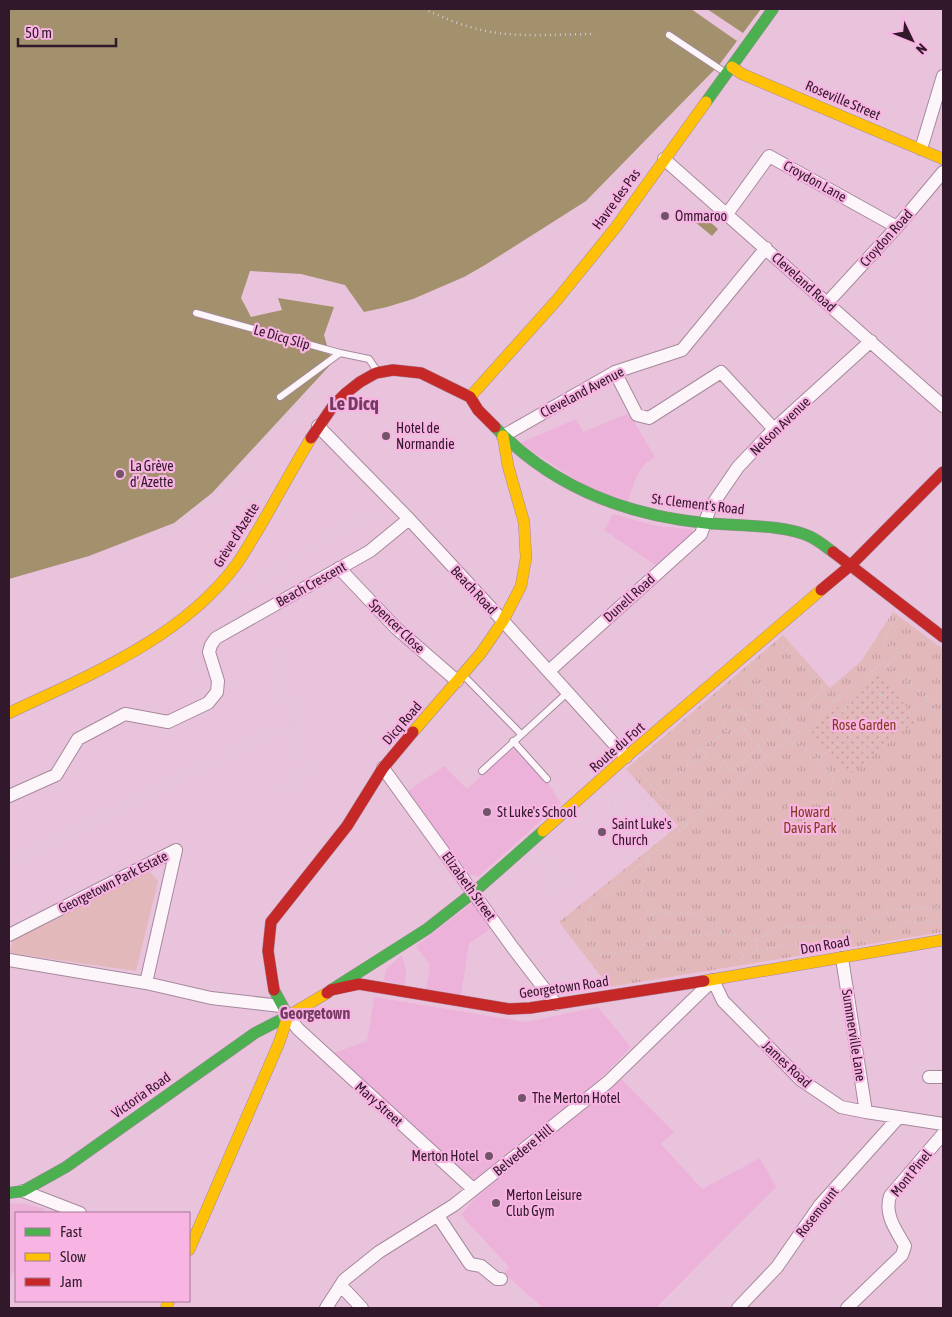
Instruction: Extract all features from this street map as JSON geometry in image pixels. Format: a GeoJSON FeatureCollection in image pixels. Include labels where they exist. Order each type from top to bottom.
{"type":"FeatureCollection","features":[{"type":"Feature","properties":{"kind":"main road","name":"Havre des Pas"},"geometry":{"type":"LineString","coordinates":[[470,397],[556,301],[616,227],[773,9]]}},
{"type":"Feature","properties":{"kind":"main road","name":"Roseville Street"},"geometry":{"type":"LineString","coordinates":[[729,70],[943,159]]}},
{"type":"Feature","properties":{"kind":"main road","name":"St. Clement's Road"},"geometry":{"type":"LineString","coordinates":[[400,370],[413,370],[421,373],[470,397],[478,410],[503,436],[542,468],[577,489],[626,508],[664,517],[705,524],[764,527],[811,537],[851,565],[943,637]]}},
{"type":"Feature","properties":{"kind":"main road","name":"Grève d'Azette"},"geometry":{"type":"LineString","coordinates":[[9,713],[142,646],[196,610],[226,580],[317,428],[342,396],[377,372],[400,370]]}},
{"type":"Feature","properties":{"kind":"main road","name":"Dicq Road"},"geometry":{"type":"LineString","coordinates":[[285,1011],[273,988],[268,951],[271,922],[347,826],[383,768],[460,678],[503,621],[521,586],[526,558],[524,522],[508,466],[503,436]]}},
{"type":"Feature","properties":{"kind":"main road","name":"Route du Fort"},"geometry":{"type":"LineString","coordinates":[[285,1011],[331,990],[427,929],[474,892],[626,757],[851,565],[943,472]]}},
{"type":"Feature","properties":{"kind":"main road","name":"Don Road"},"geometry":{"type":"LineString","coordinates":[[713,980],[943,940]]}},
{"type":"Feature","properties":{"kind":"main road","name":"Georgetown Road"},"geometry":{"type":"LineString","coordinates":[[331,990],[359,984],[509,1009],[556,1004],[713,980]]}},
{"type":"Feature","properties":{"kind":"main road","name":"Victoria Road"},"geometry":{"type":"LineString","coordinates":[[9,1193],[23,1191],[66,1167],[285,1011]]}},
{"type":"Feature","properties":{"kind":"main road"},"geometry":{"type":"LineString","coordinates":[[190,1248],[279,1043],[285,1011]]}},
{"type":"Feature","properties":{"kind":"street"},"geometry":{"type":"LineString","coordinates":[[921,149],[943,76]]}},
{"type":"Feature","properties":{"kind":"street","name":"Croydon Lane"},"geometry":{"type":"LineString","coordinates":[[727,214],[769,156],[898,227]]}},
{"type":"Feature","properties":{"kind":"street","name":"Cleveland Road"},"geometry":{"type":"LineString","coordinates":[[664,159],[943,406]]}},
{"type":"Feature","properties":{"kind":"street","name":"Croydon Road"},"geometry":{"type":"LineString","coordinates":[[827,303],[898,227],[943,172]]}},
{"type":"Feature","properties":{"kind":"street","name":"Cleveland Avenue"},"geometry":{"type":"LineString","coordinates":[[503,436],[615,372],[682,350],[766,248]]}},
{"type":"Feature","properties":{"kind":"street","name":"Nelson Avenue"},"geometry":{"type":"LineString","coordinates":[[705,524],[710,508],[738,467],[774,429],[871,342]]}},
{"type":"Feature","properties":{"kind":"street"},"geometry":{"type":"LineString","coordinates":[[615,372],[637,415],[649,418],[721,372],[774,429]]}},
{"type":"Feature","properties":{"kind":"street","name":"Beach Road"},"geometry":{"type":"LineString","coordinates":[[317,428],[408,519],[626,757]]}},
{"type":"Feature","properties":{"kind":"street","name":"Beach Crescent"},"geometry":{"type":"LineString","coordinates":[[9,796],[56,775],[78,739],[125,714],[168,722],[208,703],[217,692],[218,681],[209,652],[216,638],[370,550],[408,519]]}},
{"type":"Feature","properties":{"kind":"street","name":"Dunell Road"},"geometry":{"type":"LineString","coordinates":[[549,671],[701,534],[705,524]]}},
{"type":"Feature","properties":{"kind":"street","name":"Spencer Close"},"geometry":{"type":"LineString","coordinates":[[339,568],[396,628],[460,678]]}},
{"type":"Feature","properties":{"kind":"street","name":"Elizabeth Street"},"geometry":{"type":"LineString","coordinates":[[383,768],[513,948],[556,1004]]}},
{"type":"Feature","properties":{"kind":"street","name":"Georgetown Park Estate"},"geometry":{"type":"LineString","coordinates":[[9,935],[176,850],[146,983]]}},
{"type":"Feature","properties":{"kind":"street","name":"Summerville Lane"},"geometry":{"type":"LineString","coordinates":[[842,958],[866,1112]]}},
{"type":"Feature","properties":{"kind":"street"},"geometry":{"type":"LineString","coordinates":[[9,960],[146,983],[211,998],[285,1011]]}},
{"type":"Feature","properties":{"kind":"street","name":"James Road"},"geometry":{"type":"LineString","coordinates":[[713,980],[723,1001],[801,1080],[841,1107],[943,1124]]}},
{"type":"Feature","properties":{"kind":"street","name":"Belvedere Hill"},"geometry":{"type":"LineString","coordinates":[[326,1308],[344,1280],[379,1252],[438,1216],[608,1082],[713,980]]}},
{"type":"Feature","properties":{"kind":"street","name":"Mary Street"},"geometry":{"type":"LineString","coordinates":[[285,1011],[298,1029],[473,1189]]}},
{"type":"Feature","properties":{"kind":"street"},"geometry":{"type":"LineString","coordinates":[[929,1077],[943,1077]]}},
{"type":"Feature","properties":{"kind":"street","name":"Rosemount"},"geometry":{"type":"LineString","coordinates":[[738,1308],[777,1267],[820,1205],[899,1117]]}},
{"type":"Feature","properties":{"kind":"street","name":"Mont Pinel"},"geometry":{"type":"LineString","coordinates":[[847,1308],[902,1255],[905,1246],[890,1219],[887,1206],[890,1196],[943,1134]]}},
{"type":"Feature","properties":{"kind":"street"},"geometry":{"type":"LineString","coordinates":[[23,1191],[77,1212]]}},
{"type":"Feature","properties":{"kind":"street"},"geometry":{"type":"LineString","coordinates":[[438,1216],[470,1264],[481,1266],[497,1279],[501,1279]]}},
{"type":"Feature","properties":{"kind":"street"},"geometry":{"type":"LineString","coordinates":[[340,1286],[362,1308]]}},
{"type":"Feature","properties":{"kind":"lane"},"geometry":{"type":"LineString","coordinates":[[669,35],[729,70]]}},
{"type":"Feature","properties":{"kind":"lane","name":"Le Dicq Slip"},"geometry":{"type":"LineString","coordinates":[[196,313],[340,353],[369,359],[377,372]]}},
{"type":"Feature","properties":{"kind":"lane"},"geometry":{"type":"LineString","coordinates":[[280,397],[340,353]]}},
{"type":"Feature","properties":{"kind":"lane"},"geometry":{"type":"LineString","coordinates":[[460,678],[521,734]]}},
{"type":"Feature","properties":{"kind":"lane"},"geometry":{"type":"LineString","coordinates":[[482,771],[567,693]]}},
{"type":"Feature","properties":{"kind":"lane"},"geometry":{"type":"LineString","coordinates":[[513,741],[548,780]]}},
{"type":"Feature","properties":{"kind":"path"},"geometry":{"type":"LineString","coordinates":[[424,9],[453,22],[487,31],[514,34],[595,34]]}},
{"type":"Feature","properties":{"kind":"path"},"geometry":{"type":"LineString","coordinates":[[160,533],[196,511],[210,498],[307,394]]}},
{"type":"Feature","properties":{"kind":"path"},"geometry":{"type":"LineString","coordinates":[[296,405],[299,407],[293,414],[317,428]]}},
{"type":"Feature","properties":{"kind":"path"},"geometry":{"type":"LineString","coordinates":[[373,419],[378,415],[374,412]]}},
{"type":"Feature","properties":{"kind":"path"},"geometry":{"type":"LineString","coordinates":[[224,600],[305,550],[388,507],[392,503]]}},
{"type":"Feature","properties":{"kind":"path"},"geometry":{"type":"LineString","coordinates":[[889,666],[898,650],[888,644],[885,636],[903,606]]}},
{"type":"Feature","properties":{"kind":"path"},"geometry":{"type":"LineString","coordinates":[[777,651],[784,646],[834,701]]}},
{"type":"Feature","properties":{"kind":"path"},"geometry":{"type":"LineString","coordinates":[[272,648],[306,769],[286,790]]}},
{"type":"Feature","properties":{"kind":"path"},"geometry":{"type":"LineString","coordinates":[[649,856],[640,897],[652,912],[656,923],[650,938],[640,950],[598,955],[584,932],[590,908],[649,856],[883,662],[930,699],[943,728]]}},
{"type":"Feature","properties":{"kind":"path"},"geometry":{"type":"LineString","coordinates":[[756,666],[750,672],[791,718]]}},
{"type":"Feature","properties":{"kind":"path"},"geometry":{"type":"LineString","coordinates":[[741,674],[785,724]]}},
{"type":"Feature","properties":{"kind":"path"},"geometry":{"type":"LineString","coordinates":[[902,720],[895,712],[894,704],[888,696],[880,694],[873,686],[835,718],[864,752],[930,699]]}},
{"type":"Feature","properties":{"kind":"path"},"geometry":{"type":"LineString","coordinates":[[686,720],[732,771],[824,689]]}},
{"type":"Feature","properties":{"kind":"path"},"geometry":{"type":"LineString","coordinates":[[880,694],[879,703],[886,712],[895,712]]}},
{"type":"Feature","properties":{"kind":"path"},"geometry":{"type":"LineString","coordinates":[[714,696],[729,712]]}},
{"type":"Feature","properties":{"kind":"path"},"geometry":{"type":"LineString","coordinates":[[745,714],[762,698]]}},
{"type":"Feature","properties":{"kind":"path"},"geometry":{"type":"LineString","coordinates":[[817,759],[882,707]]}},
{"type":"Feature","properties":{"kind":"path"},"geometry":{"type":"LineString","coordinates":[[738,710],[745,714],[748,721],[744,731],[735,734],[727,730],[724,722],[729,712],[738,710]]}},
{"type":"Feature","properties":{"kind":"path"},"geometry":{"type":"LineString","coordinates":[[9,861],[294,724]]}},
{"type":"Feature","properties":{"kind":"path"},"geometry":{"type":"LineString","coordinates":[[703,751],[727,730]]}},
{"type":"Feature","properties":{"kind":"path"},"geometry":{"type":"LineString","coordinates":[[744,731],[768,757]]}},
{"type":"Feature","properties":{"kind":"path"},"geometry":{"type":"LineString","coordinates":[[799,743],[800,731]]}},
{"type":"Feature","properties":{"kind":"path"},"geometry":{"type":"LineString","coordinates":[[784,744],[799,743],[834,776],[831,805]]}},
{"type":"Feature","properties":{"kind":"path"},"geometry":{"type":"LineString","coordinates":[[694,759],[693,754],[695,750],[703,751]]}},
{"type":"Feature","properties":{"kind":"path"},"geometry":{"type":"LineString","coordinates":[[646,802],[694,759],[702,759],[704,756],[703,751]]}},
{"type":"Feature","properties":{"kind":"path"},"geometry":{"type":"LineString","coordinates":[[626,757],[687,826]]}},
{"type":"Feature","properties":{"kind":"path"},"geometry":{"type":"LineString","coordinates":[[625,778],[654,810],[635,828]]}},
{"type":"Feature","properties":{"kind":"path"},"geometry":{"type":"LineString","coordinates":[[615,809],[610,804],[631,785]]}},
{"type":"Feature","properties":{"kind":"path"},"geometry":{"type":"LineString","coordinates":[[540,857],[564,881],[546,894]]}},
{"type":"Feature","properties":{"kind":"path"},"geometry":{"type":"LineString","coordinates":[[650,938],[722,933],[757,939],[783,927],[846,927],[898,909],[943,907]]}},
{"type":"Feature","properties":{"kind":"path"},"geometry":{"type":"LineString","coordinates":[[652,912],[696,914],[722,933]]}},
{"type":"Feature","properties":{"kind":"path"},"geometry":{"type":"LineString","coordinates":[[867,938],[900,923],[928,920],[943,921]]}},
{"type":"Feature","properties":{"kind":"path"},"geometry":{"type":"LineString","coordinates":[[757,939],[757,952]]}},
{"type":"Feature","properties":{"kind":"path"},"geometry":{"type":"LineString","coordinates":[[742,975],[741,957],[791,944],[841,941]]}},
{"type":"Feature","properties":{"kind":"path"},"geometry":{"type":"LineString","coordinates":[[501,1279],[536,1308]]}},
{"type":"Feature","properties":{"kind":"shaded area"},"geometry":{"type":"Polygon","coordinates":[[[9,9],[761,9],[719,65],[586,201],[464,277],[413,299],[364,312],[345,285],[301,274],[250,271],[241,298],[251,317],[282,310],[278,298],[334,307],[324,335],[332,363],[212,493],[174,523],[89,556],[9,579],[9,9]]]}},
{"type":"Feature","properties":{"kind":"shaded area"},"geometry":{"type":"Polygon","coordinates":[[[701,214],[718,229],[712,236],[695,222],[701,214]]]}},
{"type":"Feature","properties":{"kind":"shaded area"},"geometry":{"type":"Polygon","coordinates":[[[629,413],[655,457],[646,463],[637,475],[628,501],[587,487],[520,443],[576,419],[583,432],[629,413]]]}},
{"type":"Feature","properties":{"kind":"shaded area"},"geometry":{"type":"Polygon","coordinates":[[[613,514],[657,526],[690,529],[694,534],[658,567],[604,530],[613,514]]]}},
{"type":"Feature","properties":{"kind":"shaded area","name":"St Luke's School"},"geometry":{"type":"Polygon","coordinates":[[[511,749],[517,749],[548,783],[561,803],[479,876],[468,875],[408,791],[444,766],[467,789],[511,749]]]}},
{"type":"Feature","properties":{"kind":"shaded area"},"geometry":{"type":"Polygon","coordinates":[[[474,902],[491,928],[469,944],[461,995],[426,989],[430,965],[416,946],[474,902]]]}},
{"type":"Feature","properties":{"kind":"shaded area"},"geometry":{"type":"Polygon","coordinates":[[[402,955],[406,970],[405,985],[384,981],[386,969],[402,955]]]}},
{"type":"Feature","properties":{"kind":"shaded area"},"geometry":{"type":"Polygon","coordinates":[[[374,997],[526,1022],[598,1007],[631,1047],[593,1086],[472,1183],[334,1053],[367,1041],[374,997]]]}},
{"type":"Feature","properties":{"kind":"shaded area"},"geometry":{"type":"Polygon","coordinates":[[[621,1079],[674,1132],[661,1144],[702,1189],[760,1158],[776,1187],[656,1308],[543,1308],[504,1273],[509,1267],[461,1215],[478,1195],[621,1079]]]}},
{"type":"Feature","properties":{"kind":"shaded area"},"geometry":{"type":"Polygon","coordinates":[[[9,1203],[26,1204],[45,1209],[44,1212],[15,1212],[15,1269],[9,1283],[9,1203]]]}},
{"type":"Feature","properties":{"kind":"green space","name":"Howard Davis Park"},"geometry":{"type":"Polygon","coordinates":[[[893,612],[943,649],[943,932],[609,987],[559,922],[678,826],[626,769],[783,635],[830,688],[862,660],[893,612]]]}},
{"type":"Feature","properties":{"kind":"green space","name":"Rose Garden"},"geometry":{"type":"Polygon","coordinates":[[[880,673],[917,720],[848,776],[810,730],[880,673]]]}},
{"type":"Feature","properties":{"kind":"green space"},"geometry":{"type":"Polygon","coordinates":[[[148,870],[158,881],[136,971],[10,953],[13,938],[148,870]]]}},
{"type":"Feature","properties":{"kind":"pier"},"geometry":{"type":"Polygon","coordinates":[[[691,9],[707,9],[743,33],[737,41],[691,9]]]}},
{"type":"Feature","properties":{"kind":"traffic: fast"},"geometry":{"type":"LineString","coordinates":[[706,102],[773,9]]}},
{"type":"Feature","properties":{"kind":"traffic: fast"},"geometry":{"type":"LineString","coordinates":[[495,427],[540,466],[565,481],[618,505],[675,519],[787,530],[811,537],[833,552]]}},
{"type":"Feature","properties":{"kind":"traffic: fast"},"geometry":{"type":"LineString","coordinates":[[331,990],[427,929],[474,892],[543,831]]}},
{"type":"Feature","properties":{"kind":"traffic: fast"},"geometry":{"type":"LineString","coordinates":[[9,1193],[23,1191],[66,1167],[255,1033],[288,1016],[274,990]]}},
{"type":"Feature","properties":{"kind":"traffic: slow"},"geometry":{"type":"LineString","coordinates":[[732,67],[742,74],[943,159]]}},
{"type":"Feature","properties":{"kind":"traffic: slow"},"geometry":{"type":"LineString","coordinates":[[470,397],[556,301],[616,227],[706,102]]}},
{"type":"Feature","properties":{"kind":"traffic: slow"},"geometry":{"type":"LineString","coordinates":[[413,732],[481,653],[503,621],[521,586],[526,558],[524,522],[508,466],[503,436]]}},
{"type":"Feature","properties":{"kind":"traffic: slow"},"geometry":{"type":"LineString","coordinates":[[9,713],[132,652],[189,614],[214,591],[239,561],[311,438]]}},
{"type":"Feature","properties":{"kind":"traffic: slow"},"geometry":{"type":"LineString","coordinates":[[543,831],[626,757],[821,590]]}},
{"type":"Feature","properties":{"kind":"traffic: slow"},"geometry":{"type":"LineString","coordinates":[[704,981],[943,940]]}},
{"type":"Feature","properties":{"kind":"traffic: slow"},"geometry":{"type":"LineString","coordinates":[[190,1248],[279,1043],[288,1016],[327,993]]}},
{"type":"Feature","properties":{"kind":"traffic: slow"},"geometry":{"type":"LineString","coordinates":[[166,1308],[169,1302]]}},
{"type":"Feature","properties":{"kind":"traffic: jam"},"geometry":{"type":"LineString","coordinates":[[311,438],[333,406],[346,393],[376,373],[393,370],[421,373],[470,397],[478,410],[495,427]]}},
{"type":"Feature","properties":{"kind":"traffic: jam"},"geometry":{"type":"LineString","coordinates":[[821,590],[851,565],[943,472]]}},
{"type":"Feature","properties":{"kind":"traffic: jam"},"geometry":{"type":"LineString","coordinates":[[833,552],[943,637]]}},
{"type":"Feature","properties":{"kind":"traffic: jam"},"geometry":{"type":"LineString","coordinates":[[274,990],[268,951],[271,922],[347,826],[383,768],[413,732]]}},
{"type":"Feature","properties":{"kind":"traffic: jam"},"geometry":{"type":"LineString","coordinates":[[327,993],[331,990],[359,984],[509,1009],[530,1008],[704,981]]}},
{"type":"Feature","properties":{"kind":"place","name":"Ommaroo"},"geometry":{"type":"Point","coordinates":[665,216]}},
{"type":"Feature","properties":{"kind":"place","name":"Hotel de Normandie"},"geometry":{"type":"Point","coordinates":[386,436]}},
{"type":"Feature","properties":{"kind":"place","name":"La Grève d’ Azette"},"geometry":{"type":"Point","coordinates":[120,474]}},
{"type":"Feature","properties":{"kind":"place","name":"St Luke's School"},"geometry":{"type":"Point","coordinates":[487,812]}},
{"type":"Feature","properties":{"kind":"place","name":"Saint Luke's Church"},"geometry":{"type":"Point","coordinates":[602,832]}},
{"type":"Feature","properties":{"kind":"place","name":"The Merton Hotel"},"geometry":{"type":"Point","coordinates":[522,1098]}},
{"type":"Feature","properties":{"kind":"place","name":"Merton Hotel"},"geometry":{"type":"Point","coordinates":[489,1156]}},
{"type":"Feature","properties":{"kind":"place","name":"Merton Leisure Club Gym"},"geometry":{"type":"Point","coordinates":[496,1203]}},
{"type":"Feature","properties":{"kind":"district","name":"Le Dicq"},"geometry":{"type":"Point","coordinates":[354,403]}},
{"type":"Feature","properties":{"kind":"district","name":"Georgetown"},"geometry":{"type":"Point","coordinates":[315,1013]}}]}
